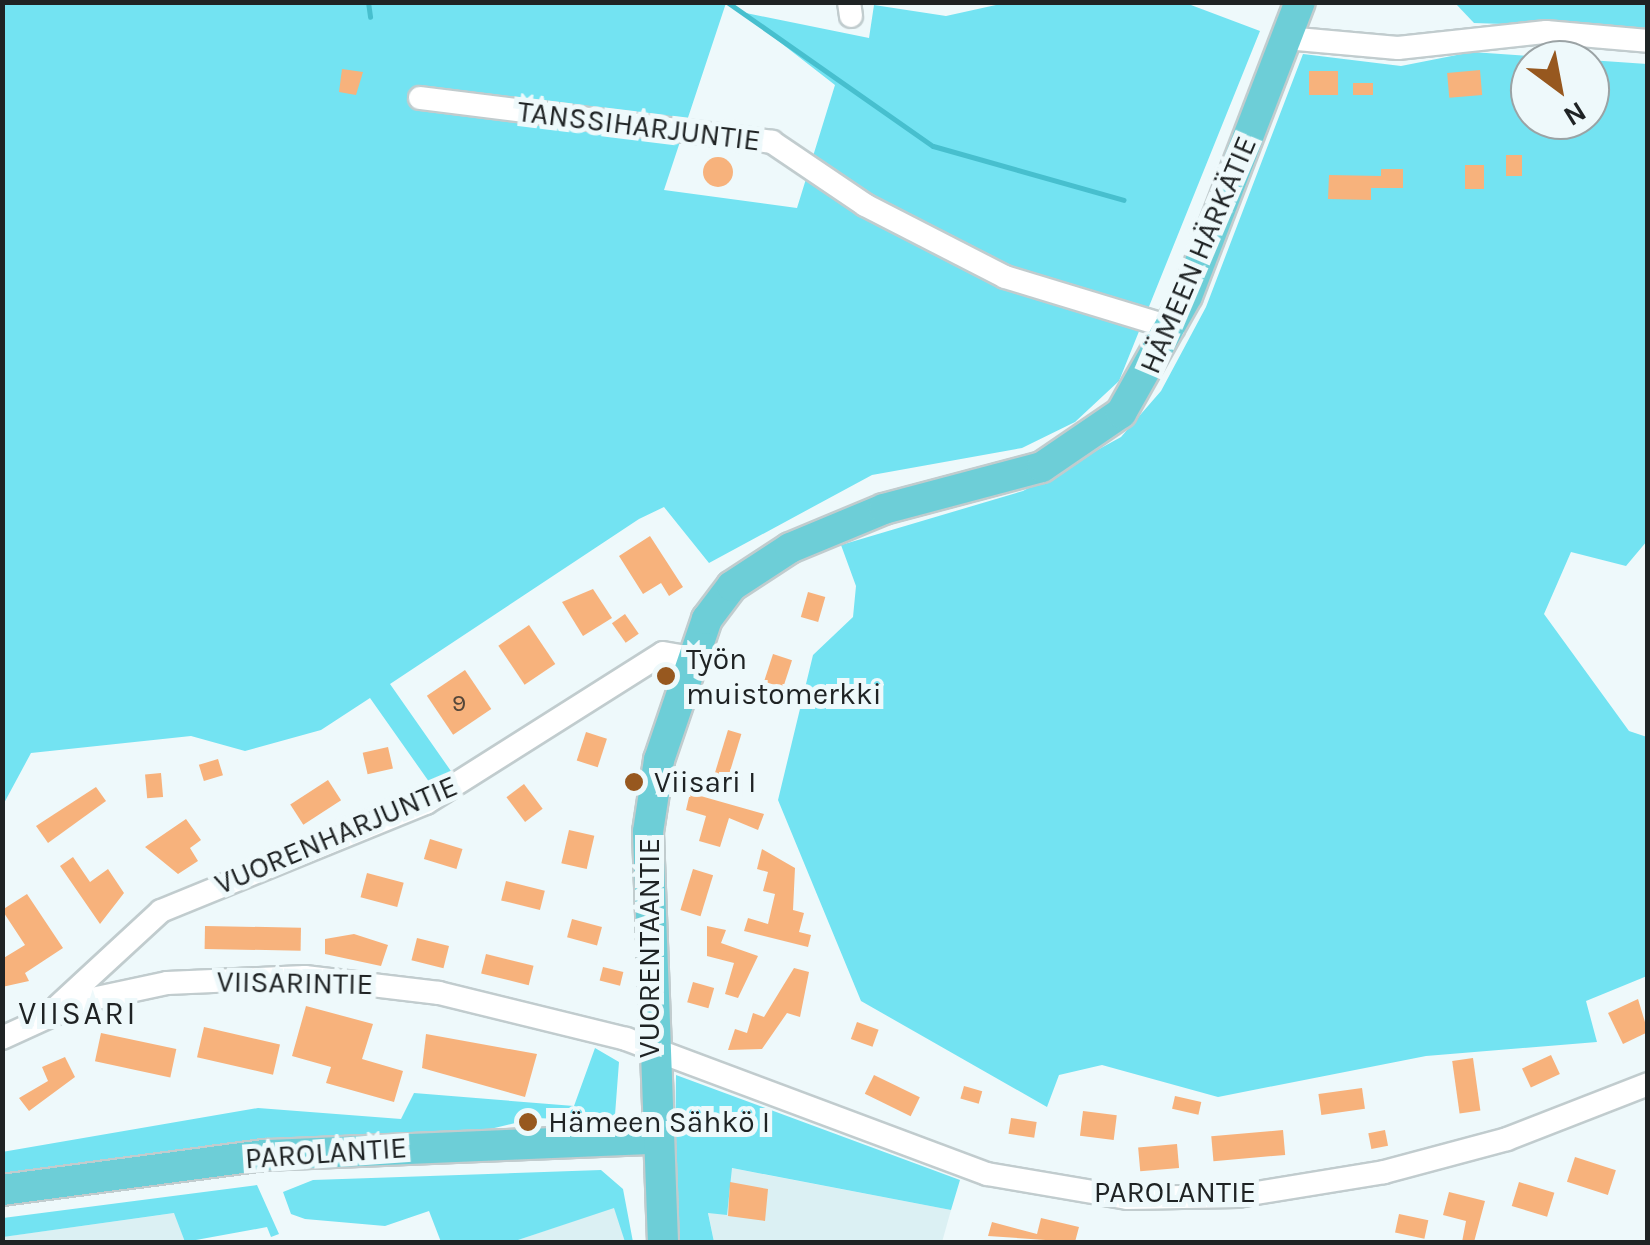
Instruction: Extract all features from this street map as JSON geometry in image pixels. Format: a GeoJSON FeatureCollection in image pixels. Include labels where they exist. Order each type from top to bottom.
{"type":"FeatureCollection","features":[{"type":"Feature","properties":{"kind":"main road","name":"HÄMEEN HÄRKÄTIE"},"geometry":{"type":"LineString","coordinates":[[691,658],[732,586],[790,548],[884,509],[1008,480],[1097,436],[1138,392],[1173,328],[1300,2]]}},
{"type":"Feature","properties":{"kind":"main road","name":"VUORENTAANTIE"},"geometry":{"type":"LineString","coordinates":[[663,1242],[652,1139],[648,832],[691,658]]}},
{"type":"Feature","properties":{"kind":"main road","name":"PAROLANTIE"},"geometry":{"type":"LineString","coordinates":[[2,1190],[266,1156],[652,1139]]}},
{"type":"Feature","properties":{"kind":"street"},"geometry":{"type":"LineString","coordinates":[[1286,38],[1398,48],[1546,32],[1648,41]]}},
{"type":"Feature","properties":{"kind":"street","name":"TANSSIHARJUNTIE"},"geometry":{"type":"LineString","coordinates":[[420,98],[772,142],[865,205],[1005,277],[1173,328]]}},
{"type":"Feature","properties":{"kind":"street","name":"VUORENHARJUNTIE"},"geometry":{"type":"LineString","coordinates":[[48,1016],[160,911],[426,803],[663,652],[691,658]]}},
{"type":"Feature","properties":{"kind":"street","name":"VIISARINTIE"},"geometry":{"type":"LineString","coordinates":[[2,1038],[119,990],[305,977],[439,993],[649,1050]]}},
{"type":"Feature","properties":{"kind":"street","name":"PAROLANTIE"},"geometry":{"type":"LineString","coordinates":[[649,1050],[987,1174],[1127,1198],[1238,1196],[1384,1172],[1507,1139],[1648,1084]]}},
{"type":"Feature","properties":{"kind":"shaded area"},"geometry":{"type":"Polygon","coordinates":[[[1183,2],[1260,31],[1119,381],[1075,422],[1022,448],[872,475],[709,563],[664,507],[639,519],[390,684],[453,774],[432,786],[370,698],[321,730],[245,751],[191,736],[31,753],[3,805],[3,3],[726,3],[664,190],[797,208],[835,85],[741,12],[869,38],[874,5],[946,16],[1005,3],[1183,2]]]}},
{"type":"Feature","properties":{"kind":"shaded area"},"geometry":{"type":"Polygon","coordinates":[[[1455,3],[1647,3],[1647,29],[1474,23],[1455,3]]]}},
{"type":"Feature","properties":{"kind":"shaded area"},"geometry":{"type":"Polygon","coordinates":[[[1472,52],[1510,55],[1510,140],[1610,140],[1610,61],[1647,64],[1647,541],[1626,566],[1571,552],[1544,614],[1629,731],[1647,737],[1647,976],[1586,1001],[1597,1042],[1426,1056],[1218,1097],[1102,1065],[1059,1075],[1047,1107],[861,1001],[778,800],[813,655],[853,617],[856,586],[841,545],[1023,491],[1121,437],[1161,391],[1206,307],[1303,54],[1401,66],[1472,52]]]}},
{"type":"Feature","properties":{"kind":"shaded area"},"geometry":{"type":"Polygon","coordinates":[[[595,1048],[619,1062],[615,1115],[605,1121],[536,1118],[486,1130],[3,1177],[2,1152],[258,1108],[401,1119],[414,1093],[574,1106],[595,1048]]]}},
{"type":"Feature","properties":{"kind":"shaded area"},"geometry":{"type":"Polygon","coordinates":[[[676,1075],[960,1180],[951,1210],[732,1168],[727,1215],[708,1213],[714,1242],[674,1242],[676,1075]]]}},
{"type":"Feature","properties":{"kind":"shaded area"},"geometry":{"type":"Polygon","coordinates":[[[731,1168],[951,1210],[942,1242],[714,1242],[708,1212],[731,1168]]]}},
{"type":"Feature","properties":{"kind":"shaded area"},"geometry":{"type":"Polygon","coordinates":[[[601,1170],[623,1189],[633,1242],[625,1242],[614,1208],[512,1242],[441,1242],[429,1211],[385,1226],[305,1219],[291,1214],[283,1192],[313,1180],[601,1170]]]}},
{"type":"Feature","properties":{"kind":"shaded area"},"geometry":{"type":"Polygon","coordinates":[[[257,1185],[279,1234],[271,1237],[267,1227],[185,1242],[174,1213],[3,1237],[3,1218],[257,1185]]]}},
{"type":"Feature","properties":{"kind":"shaded area"},"geometry":{"type":"Polygon","coordinates":[[[615,1207],[625,1242],[512,1242],[615,1207]]]}},
{"type":"Feature","properties":{"kind":"shaded area"},"geometry":{"type":"Polygon","coordinates":[[[175,1213],[185,1242],[3,1242],[2,1237],[175,1213]]]}},
{"type":"Feature","properties":{"kind":"building"},"geometry":{"type":"Polygon","coordinates":[[[342,69],[363,72],[356,95],[339,92],[342,69]]]}},
{"type":"Feature","properties":{"kind":"building"},"geometry":{"type":"Polygon","coordinates":[[[1480,70],[1482,95],[1449,98],[1447,73],[1480,70]]]}},
{"type":"Feature","properties":{"kind":"building"},"geometry":{"type":"Polygon","coordinates":[[[1309,71],[1338,71],[1338,95],[1309,95],[1309,71]]]}},
{"type":"Feature","properties":{"kind":"building"},"geometry":{"type":"Polygon","coordinates":[[[1353,83],[1373,83],[1373,95],[1353,95],[1353,83]]]}},
{"type":"Feature","properties":{"kind":"building"},"geometry":{"type":"Polygon","coordinates":[[[1506,155],[1522,155],[1522,176],[1506,176],[1506,155]]]}},
{"type":"Feature","properties":{"kind":"building"},"geometry":{"type":"Polygon","coordinates":[[[718,157],[729,161],[733,172],[729,183],[718,187],[707,183],[703,172],[707,161],[718,157]]]}},
{"type":"Feature","properties":{"kind":"building"},"geometry":{"type":"Polygon","coordinates":[[[1465,165],[1484,165],[1484,189],[1465,189],[1465,165]]]}},
{"type":"Feature","properties":{"kind":"building"},"geometry":{"type":"Polygon","coordinates":[[[1381,169],[1403,169],[1403,188],[1371,188],[1371,200],[1328,199],[1329,175],[1381,176],[1381,169]]]}},
{"type":"Feature","properties":{"kind":"building"},"geometry":{"type":"Polygon","coordinates":[[[650,536],[683,587],[669,596],[661,583],[643,594],[619,556],[650,536]]]}},
{"type":"Feature","properties":{"kind":"building"},"geometry":{"type":"Polygon","coordinates":[[[593,589],[612,618],[583,636],[562,602],[593,589]]]}},
{"type":"Feature","properties":{"kind":"building"},"geometry":{"type":"Polygon","coordinates":[[[808,592],[825,597],[818,622],[801,617],[808,592]]]}},
{"type":"Feature","properties":{"kind":"building"},"geometry":{"type":"Polygon","coordinates":[[[625,614],[639,634],[626,643],[612,623],[625,614]]]}},
{"type":"Feature","properties":{"kind":"building"},"geometry":{"type":"Polygon","coordinates":[[[529,625],[555,664],[525,685],[498,646],[529,625]]]}},
{"type":"Feature","properties":{"kind":"building"},"geometry":{"type":"Polygon","coordinates":[[[773,654],[792,660],[783,688],[764,682],[773,654]]]}},
{"type":"Feature","properties":{"kind":"building"},"geometry":{"type":"Polygon","coordinates":[[[465,670],[491,709],[453,735],[427,696],[465,670]]]}},
{"type":"Feature","properties":{"kind":"building"},"geometry":{"type":"Polygon","coordinates":[[[728,730],[741,734],[727,780],[714,776],[728,730]]]}},
{"type":"Feature","properties":{"kind":"building"},"geometry":{"type":"Polygon","coordinates":[[[586,732],[607,739],[598,767],[577,761],[586,732]]]}},
{"type":"Feature","properties":{"kind":"building"},"geometry":{"type":"Polygon","coordinates":[[[388,747],[393,768],[368,774],[363,753],[388,747]]]}},
{"type":"Feature","properties":{"kind":"building"},"geometry":{"type":"Polygon","coordinates":[[[218,759],[223,775],[204,781],[199,765],[218,759]]]}},
{"type":"Feature","properties":{"kind":"building"},"geometry":{"type":"Polygon","coordinates":[[[161,773],[163,797],[147,798],[145,774],[161,773]]]}},
{"type":"Feature","properties":{"kind":"building"},"geometry":{"type":"Polygon","coordinates":[[[328,780],[341,800],[303,825],[290,805],[328,780]]]}},
{"type":"Feature","properties":{"kind":"building"},"geometry":{"type":"Polygon","coordinates":[[[524,784],[543,809],[525,822],[506,797],[524,784]]]}},
{"type":"Feature","properties":{"kind":"building"},"geometry":{"type":"Polygon","coordinates":[[[96,787],[106,801],[48,843],[36,826],[96,787]]]}},
{"type":"Feature","properties":{"kind":"building"},"geometry":{"type":"Polygon","coordinates":[[[690,793],[764,814],[758,830],[729,818],[720,847],[699,841],[706,816],[686,810],[690,793]]]}},
{"type":"Feature","properties":{"kind":"building"},"geometry":{"type":"Polygon","coordinates":[[[186,819],[201,840],[190,848],[198,861],[178,874],[145,847],[186,819]]]}},
{"type":"Feature","properties":{"kind":"building"},"geometry":{"type":"Polygon","coordinates":[[[569,830],[594,836],[587,869],[561,863],[569,830]]]}},
{"type":"Feature","properties":{"kind":"building"},"geometry":{"type":"Polygon","coordinates":[[[430,839],[463,849],[456,869],[424,859],[430,839]]]}},
{"type":"Feature","properties":{"kind":"building"},"geometry":{"type":"Polygon","coordinates":[[[762,849],[795,868],[793,910],[804,913],[799,932],[811,935],[808,947],[744,931],[748,918],[768,924],[775,894],[763,891],[768,872],[757,869],[762,849]]]}},
{"type":"Feature","properties":{"kind":"building"},"geometry":{"type":"Polygon","coordinates":[[[73,857],[90,882],[108,869],[124,893],[100,924],[60,866],[73,857]]]}},
{"type":"Feature","properties":{"kind":"building"},"geometry":{"type":"Polygon","coordinates":[[[693,869],[713,875],[701,916],[680,910],[693,869]]]}},
{"type":"Feature","properties":{"kind":"building"},"geometry":{"type":"Polygon","coordinates":[[[367,873],[404,883],[397,907],[361,897],[367,873]]]}},
{"type":"Feature","properties":{"kind":"building"},"geometry":{"type":"Polygon","coordinates":[[[506,881],[545,891],[540,910],[501,900],[506,881]]]}},
{"type":"Feature","properties":{"kind":"building"},"geometry":{"type":"Polygon","coordinates":[[[27,894],[63,948],[25,973],[29,981],[2,987],[2,959],[25,945],[2,910],[27,894]]]}},
{"type":"Feature","properties":{"kind":"building"},"geometry":{"type":"Polygon","coordinates":[[[572,919],[602,927],[597,945],[567,937],[572,919]]]}},
{"type":"Feature","properties":{"kind":"building"},"geometry":{"type":"Polygon","coordinates":[[[205,926],[301,928],[301,951],[205,949],[205,926]]]}},
{"type":"Feature","properties":{"kind":"building"},"geometry":{"type":"Polygon","coordinates":[[[707,926],[726,930],[721,943],[758,956],[738,998],[725,994],[734,963],[707,956],[707,926]]]}},
{"type":"Feature","properties":{"kind":"building"},"geometry":{"type":"Polygon","coordinates":[[[354,934],[388,945],[381,966],[325,954],[325,939],[354,934]]]}},
{"type":"Feature","properties":{"kind":"building"},"geometry":{"type":"Polygon","coordinates":[[[417,938],[449,946],[443,968],[411,960],[417,938]]]}},
{"type":"Feature","properties":{"kind":"building"},"geometry":{"type":"Polygon","coordinates":[[[486,954],[534,966],[529,985],[481,973],[486,954]]]}},
{"type":"Feature","properties":{"kind":"building"},"geometry":{"type":"Polygon","coordinates":[[[603,967],[623,972],[620,986],[600,981],[603,967]]]}},
{"type":"Feature","properties":{"kind":"building"},"geometry":{"type":"Polygon","coordinates":[[[794,968],[809,972],[800,1017],[787,1013],[762,1049],[728,1050],[735,1029],[747,1033],[753,1013],[764,1017],[794,968]]]}},
{"type":"Feature","properties":{"kind":"building"},"geometry":{"type":"Polygon","coordinates":[[[693,982],[714,988],[708,1008],[687,1002],[693,982]]]}},
{"type":"Feature","properties":{"kind":"building"},"geometry":{"type":"Polygon","coordinates":[[[1638,999],[1648,1032],[1623,1044],[1608,1013],[1638,999]]]}},
{"type":"Feature","properties":{"kind":"building"},"geometry":{"type":"Polygon","coordinates":[[[306,1006],[373,1024],[362,1059],[403,1071],[394,1102],[326,1083],[331,1067],[292,1056],[306,1006]]]}},
{"type":"Feature","properties":{"kind":"building"},"geometry":{"type":"Polygon","coordinates":[[[857,1022],[879,1030],[872,1047],[851,1039],[857,1022]]]}},
{"type":"Feature","properties":{"kind":"building"},"geometry":{"type":"Polygon","coordinates":[[[204,1027],[280,1045],[273,1075],[197,1057],[204,1027]]]}},
{"type":"Feature","properties":{"kind":"building"},"geometry":{"type":"Polygon","coordinates":[[[101,1033],[176,1049],[170,1077],[95,1061],[101,1033]]]}},
{"type":"Feature","properties":{"kind":"building"},"geometry":{"type":"Polygon","coordinates":[[[426,1034],[537,1054],[525,1097],[422,1068],[426,1034]]]}},
{"type":"Feature","properties":{"kind":"building"},"geometry":{"type":"Polygon","coordinates":[[[1551,1055],[1560,1074],[1531,1088],[1522,1069],[1551,1055]]]}},
{"type":"Feature","properties":{"kind":"building"},"geometry":{"type":"Polygon","coordinates":[[[65,1057],[75,1077],[29,1111],[19,1098],[48,1081],[42,1067],[65,1057]]]}},
{"type":"Feature","properties":{"kind":"building"},"geometry":{"type":"Polygon","coordinates":[[[1473,1058],[1480,1110],[1460,1113],[1452,1061],[1473,1058]]]}},
{"type":"Feature","properties":{"kind":"building"},"geometry":{"type":"Polygon","coordinates":[[[874,1075],[920,1097],[911,1116],[865,1094],[874,1075]]]}},
{"type":"Feature","properties":{"kind":"building"},"geometry":{"type":"Polygon","coordinates":[[[964,1086],[982,1091],[979,1104],[960,1098],[964,1086]]]}},
{"type":"Feature","properties":{"kind":"building"},"geometry":{"type":"Polygon","coordinates":[[[1362,1088],[1365,1109],[1321,1115],[1318,1094],[1362,1088]]]}},
{"type":"Feature","properties":{"kind":"building"},"geometry":{"type":"Polygon","coordinates":[[[1175,1096],[1201,1102],[1198,1115],[1172,1109],[1175,1096]]]}},
{"type":"Feature","properties":{"kind":"building"},"geometry":{"type":"Polygon","coordinates":[[[1083,1111],[1117,1115],[1114,1140],[1080,1136],[1083,1111]]]}},
{"type":"Feature","properties":{"kind":"building"},"geometry":{"type":"Polygon","coordinates":[[[1011,1118],[1037,1122],[1034,1138],[1008,1134],[1011,1118]]]}},
{"type":"Feature","properties":{"kind":"building"},"geometry":{"type":"Polygon","coordinates":[[[1283,1130],[1285,1155],[1213,1161],[1211,1136],[1283,1130]]]}},
{"type":"Feature","properties":{"kind":"building"},"geometry":{"type":"Polygon","coordinates":[[[1385,1130],[1388,1146],[1371,1149],[1368,1133],[1385,1130]]]}},
{"type":"Feature","properties":{"kind":"building"},"geometry":{"type":"Polygon","coordinates":[[[1177,1144],[1179,1168],[1140,1171],[1138,1147],[1177,1144]]]}},
{"type":"Feature","properties":{"kind":"building"},"geometry":{"type":"Polygon","coordinates":[[[1575,1157],[1616,1170],[1608,1195],[1567,1182],[1575,1157]]]}},
{"type":"Feature","properties":{"kind":"building"},"geometry":{"type":"Polygon","coordinates":[[[730,1182],[768,1189],[765,1221],[728,1216],[730,1182]]]}},
{"type":"Feature","properties":{"kind":"building"},"geometry":{"type":"Polygon","coordinates":[[[1519,1182],[1554,1193],[1547,1217],[1512,1206],[1519,1182]]]}},
{"type":"Feature","properties":{"kind":"building"},"geometry":{"type":"Polygon","coordinates":[[[1449,1192],[1485,1201],[1474,1242],[1462,1242],[1466,1221],[1443,1215],[1449,1192]]]}},
{"type":"Feature","properties":{"kind":"building"},"geometry":{"type":"Polygon","coordinates":[[[1399,1214],[1428,1220],[1424,1239],[1395,1233],[1399,1214]]]}},
{"type":"Feature","properties":{"kind":"building"},"geometry":{"type":"Polygon","coordinates":[[[1041,1218],[1079,1227],[1075,1242],[988,1236],[992,1222],[1037,1234],[1041,1218]]]}},
{"type":"Feature","properties":{"kind":"waterway"},"geometry":{"type":"LineString","coordinates":[[368,2],[370,17]]}},
{"type":"Feature","properties":{"kind":"waterway"},"geometry":{"type":"LineString","coordinates":[[727,2],[933,146],[1124,200]]}},
{"type":"Feature","properties":{"kind":"place","name":"Työn muistomerkki"},"geometry":{"type":"Point","coordinates":[666,676]}},
{"type":"Feature","properties":{"kind":"place","name":"Viisari I"},"geometry":{"type":"Point","coordinates":[634,782]}},
{"type":"Feature","properties":{"kind":"place","name":"Hämeen Sähkö I"},"geometry":{"type":"Point","coordinates":[528,1122]}},
{"type":"Feature","properties":{"kind":"district","name":"VIISARI"},"geometry":{"type":"Point","coordinates":[78,1014]}}]}
